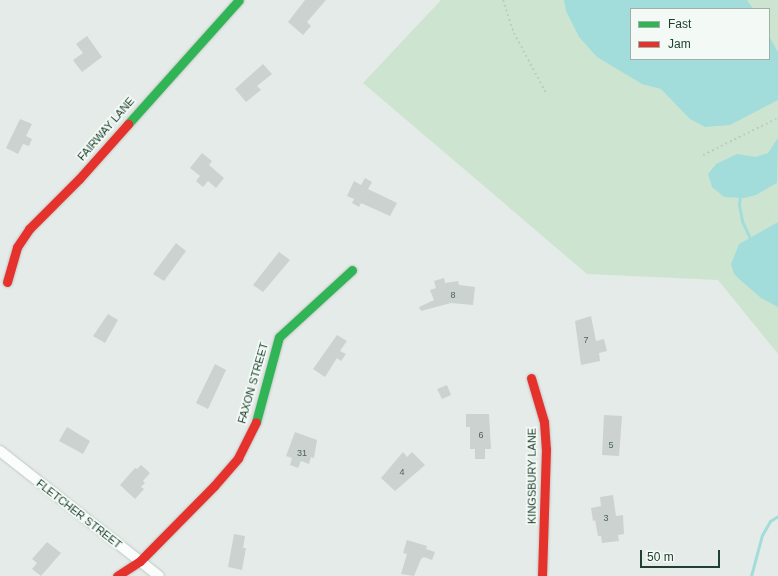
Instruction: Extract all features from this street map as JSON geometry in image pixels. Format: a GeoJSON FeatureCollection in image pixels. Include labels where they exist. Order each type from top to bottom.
{"type":"FeatureCollection","features":[{"type":"Feature","properties":{"kind":"street","name":"FAIRWAY LANE"},"geometry":{"type":"LineString","coordinates":[[6,282],[16,247],[29,229],[79,179],[239,0]]}},
{"type":"Feature","properties":{"kind":"street","name":"FAXON STREET"},"geometry":{"type":"LineString","coordinates":[[117,576],[140,560],[214,486],[238,458],[254,430],[271,360],[279,337],[352,270]]}},
{"type":"Feature","properties":{"kind":"street","name":"KINGSBURY LANE"},"geometry":{"type":"LineString","coordinates":[[531,378],[544,422],[546,449],[542,576]]}},
{"type":"Feature","properties":{"kind":"street","name":"FLETCHER STREET"},"geometry":{"type":"LineString","coordinates":[[0,451],[159,576]]}},
{"type":"Feature","properties":{"kind":"path"},"geometry":{"type":"LineString","coordinates":[[503,0],[514,33],[546,93]]}},
{"type":"Feature","properties":{"kind":"path"},"geometry":{"type":"LineString","coordinates":[[703,155],[778,118]]}},
{"type":"Feature","properties":{"kind":"green space"},"geometry":{"type":"Polygon","coordinates":[[[441,0],[778,0],[778,354],[718,280],[587,274],[363,83],[441,0]]]}},
{"type":"Feature","properties":{"kind":"water"},"geometry":{"type":"Polygon","coordinates":[[[564,0],[747,0],[752,8],[630,8],[630,60],[770,60],[770,38],[778,52],[778,100],[730,125],[705,127],[690,119],[661,89],[642,84],[597,57],[579,37],[566,11],[564,0]]]}},
{"type":"Feature","properties":{"kind":"water"},"geometry":{"type":"Polygon","coordinates":[[[778,138],[777,183],[756,195],[744,198],[724,197],[712,187],[708,174],[716,164],[737,154],[756,157],[768,153],[778,138]]]}},
{"type":"Feature","properties":{"kind":"water"},"geometry":{"type":"Polygon","coordinates":[[[778,222],[778,307],[761,298],[739,279],[734,274],[731,264],[739,244],[778,222]]]}},
{"type":"Feature","properties":{"kind":"building"},"geometry":{"type":"Polygon","coordinates":[[[305,0],[326,0],[307,22],[311,26],[303,35],[288,22],[305,0]]]}},
{"type":"Feature","properties":{"kind":"building"},"geometry":{"type":"Polygon","coordinates":[[[87,36],[102,57],[82,72],[73,60],[83,53],[76,44],[87,36]]]}},
{"type":"Feature","properties":{"kind":"building"},"geometry":{"type":"Polygon","coordinates":[[[263,64],[272,74],[257,86],[261,90],[246,102],[235,89],[263,64]]]}},
{"type":"Feature","properties":{"kind":"building"},"geometry":{"type":"Polygon","coordinates":[[[20,119],[32,124],[26,136],[32,139],[29,146],[23,144],[18,154],[6,148],[20,119]]]}},
{"type":"Feature","properties":{"kind":"building"},"geometry":{"type":"Polygon","coordinates":[[[202,153],[212,161],[209,165],[224,178],[216,188],[208,181],[203,187],[196,181],[200,176],[190,168],[202,153]]]}},
{"type":"Feature","properties":{"kind":"building"},"geometry":{"type":"Polygon","coordinates":[[[365,178],[372,182],[368,189],[397,203],[390,216],[361,203],[359,207],[352,203],[354,199],[347,196],[354,181],[361,185],[365,178]]]}},
{"type":"Feature","properties":{"kind":"building"},"geometry":{"type":"Polygon","coordinates":[[[176,243],[186,251],[164,281],[153,274],[176,243]]]}},
{"type":"Feature","properties":{"kind":"building"},"geometry":{"type":"Polygon","coordinates":[[[279,252],[290,260],[263,292],[253,285],[279,252]]]}},
{"type":"Feature","properties":{"kind":"building"},"geometry":{"type":"Polygon","coordinates":[[[444,278],[445,283],[458,281],[459,285],[475,287],[473,305],[451,303],[421,311],[419,307],[434,300],[430,290],[436,288],[434,281],[444,278]]]}},
{"type":"Feature","properties":{"kind":"building"},"geometry":{"type":"Polygon","coordinates":[[[108,314],[118,320],[105,343],[93,336],[108,314]]]}},
{"type":"Feature","properties":{"kind":"building"},"geometry":{"type":"Polygon","coordinates":[[[591,316],[596,341],[604,339],[607,351],[599,353],[600,361],[581,365],[575,321],[591,316]]]}},
{"type":"Feature","properties":{"kind":"building"},"geometry":{"type":"Polygon","coordinates":[[[337,335],[347,341],[340,351],[346,354],[341,361],[337,358],[325,377],[313,369],[337,335]]]}},
{"type":"Feature","properties":{"kind":"building"},"geometry":{"type":"Polygon","coordinates":[[[215,364],[226,370],[208,409],[196,403],[215,364]]]}},
{"type":"Feature","properties":{"kind":"building"},"geometry":{"type":"Polygon","coordinates":[[[447,385],[451,395],[442,399],[437,389],[447,385]]]}},
{"type":"Feature","properties":{"kind":"building"},"geometry":{"type":"Polygon","coordinates":[[[466,414],[489,414],[491,449],[485,449],[485,459],[475,459],[475,449],[470,449],[470,427],[466,427],[466,414]]]}},
{"type":"Feature","properties":{"kind":"building"},"geometry":{"type":"Polygon","coordinates":[[[604,415],[622,416],[619,456],[602,455],[604,415]]]}},
{"type":"Feature","properties":{"kind":"building"},"geometry":{"type":"Polygon","coordinates":[[[67,427],[90,441],[83,454],[59,441],[67,427]]]}},
{"type":"Feature","properties":{"kind":"building"},"geometry":{"type":"Polygon","coordinates":[[[295,432],[317,440],[314,458],[311,457],[309,464],[301,461],[298,468],[290,465],[292,458],[286,456],[295,432]]]}},
{"type":"Feature","properties":{"kind":"building"},"geometry":{"type":"Polygon","coordinates":[[[403,452],[407,457],[412,452],[425,465],[395,491],[381,478],[403,452]]]}},
{"type":"Feature","properties":{"kind":"building"},"geometry":{"type":"Polygon","coordinates":[[[141,465],[150,473],[143,481],[145,483],[141,487],[144,489],[135,499],[120,485],[135,468],[137,469],[141,465]]]}},
{"type":"Feature","properties":{"kind":"building"},"geometry":{"type":"Polygon","coordinates":[[[613,495],[616,516],[623,515],[624,534],[618,535],[619,541],[602,543],[601,536],[598,536],[595,520],[593,521],[591,508],[601,506],[600,497],[613,495]]]}},
{"type":"Feature","properties":{"kind":"building"},"geometry":{"type":"Polygon","coordinates":[[[234,534],[245,536],[243,548],[246,548],[242,570],[228,567],[234,534]]]}},
{"type":"Feature","properties":{"kind":"building"},"geometry":{"type":"Polygon","coordinates":[[[407,540],[427,546],[426,549],[435,552],[432,560],[424,557],[421,559],[414,576],[401,574],[407,554],[403,553],[407,540]]]}},
{"type":"Feature","properties":{"kind":"building"},"geometry":{"type":"Polygon","coordinates":[[[47,542],[61,553],[41,576],[32,569],[37,563],[32,559],[47,542]]]}},
{"type":"Feature","properties":{"kind":"waterway"},"geometry":{"type":"LineString","coordinates":[[740,194],[739,205],[742,221],[751,240]]}},
{"type":"Feature","properties":{"kind":"waterway"},"geometry":{"type":"LineString","coordinates":[[751,576],[762,535],[770,521],[778,516]]}},
{"type":"Feature","properties":{"kind":"traffic: fast"},"geometry":{"type":"LineString","coordinates":[[128,124],[239,0]]}},
{"type":"Feature","properties":{"kind":"traffic: fast"},"geometry":{"type":"LineString","coordinates":[[256,422],[279,337],[352,270]]}},
{"type":"Feature","properties":{"kind":"traffic: jam"},"geometry":{"type":"LineString","coordinates":[[7,282],[17,247],[29,229],[79,179],[128,124]]}},
{"type":"Feature","properties":{"kind":"traffic: jam"},"geometry":{"type":"LineString","coordinates":[[531,378],[544,422],[546,449],[542,576]]}},
{"type":"Feature","properties":{"kind":"traffic: jam"},"geometry":{"type":"LineString","coordinates":[[117,576],[140,561],[214,486],[238,458],[256,422]]}}]}
